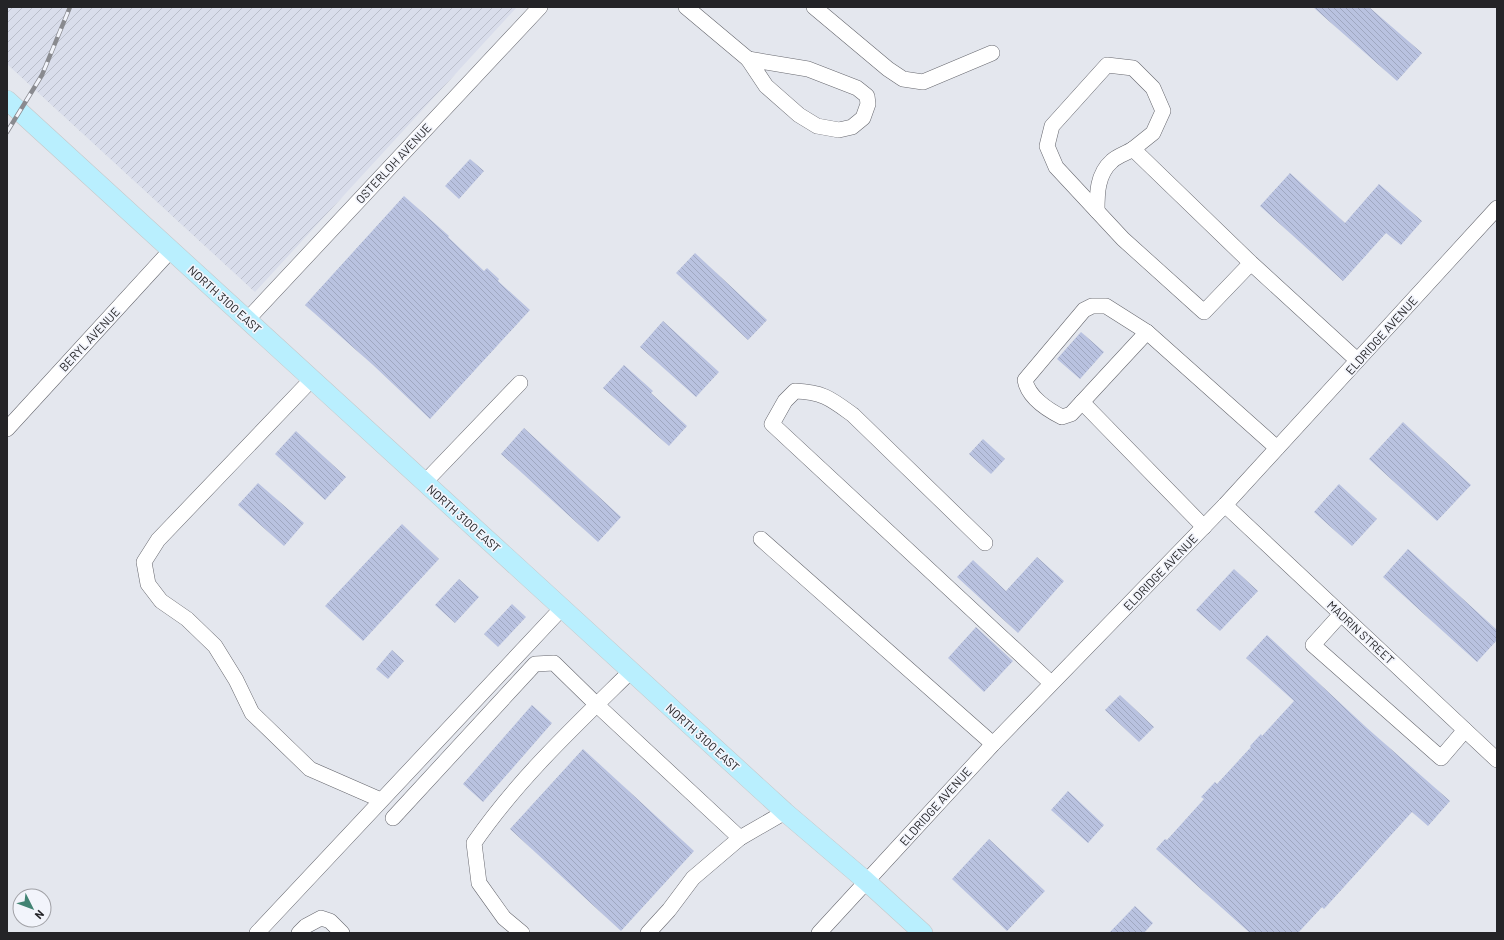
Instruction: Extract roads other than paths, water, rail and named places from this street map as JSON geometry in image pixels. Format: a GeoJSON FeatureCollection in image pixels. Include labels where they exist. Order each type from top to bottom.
{"type":"FeatureCollection","features":[{"type":"Feature","properties":{"kind":"main road","name":"NORTH 3100 EAST"},"geometry":{"type":"LineString","coordinates":[[7,100],[785,812],[866,881],[923,933]]}},
{"type":"Feature","properties":{"kind":"street","name":"OSTERLOH AVENUE"},"geometry":{"type":"LineString","coordinates":[[247,320],[540,7]]}},
{"type":"Feature","properties":{"kind":"street"},"geometry":{"type":"LineString","coordinates":[[686,7],[748,59],[766,86],[799,115],[817,126],[839,130],[852,127],[863,118],[868,104],[867,96],[857,88],[808,69],[748,59]]}},
{"type":"Feature","properties":{"kind":"street"},"geometry":{"type":"LineString","coordinates":[[814,7],[888,69],[903,79],[923,82],[992,53]]}},
{"type":"Feature","properties":{"kind":"street"},"geometry":{"type":"LineString","coordinates":[[1097,212],[1097,196],[1101,177],[1112,162],[1134,149],[1153,133],[1163,111],[1153,88],[1133,68],[1107,66],[1052,126],[1047,146],[1056,167],[1097,212],[1123,239],[1204,312],[1251,263]]}},
{"type":"Feature","properties":{"kind":"street"},"geometry":{"type":"LineString","coordinates":[[1134,149],[1251,263],[1357,360]]}},
{"type":"Feature","properties":{"kind":"street","name":"ELDRIDGE AVENUE"},"geometry":{"type":"LineString","coordinates":[[819,933],[992,744],[1225,505],[1497,208]]}},
{"type":"Feature","properties":{"kind":"street","name":"BERYL AVENUE"},"geometry":{"type":"LineString","coordinates":[[7,429],[171,250]]}},
{"type":"Feature","properties":{"kind":"street"},"geometry":{"type":"LineString","coordinates":[[1147,332],[1071,414],[1062,417],[1050,410],[1026,388],[1025,380],[1084,310],[1092,306],[1106,306],[1147,332],[1277,448]]}},
{"type":"Feature","properties":{"kind":"street"},"geometry":{"type":"LineString","coordinates":[[312,379],[158,540],[144,562],[148,584],[161,601],[187,619],[215,646],[236,680],[252,713],[310,769],[381,800]]}},
{"type":"Feature","properties":{"kind":"street"},"geometry":{"type":"LineString","coordinates":[[425,482],[520,383]]}},
{"type":"Feature","properties":{"kind":"street"},"geometry":{"type":"LineString","coordinates":[[986,543],[853,416],[830,398],[812,392],[795,391],[784,401],[772,424],[1051,683]]}},
{"type":"Feature","properties":{"kind":"street"},"geometry":{"type":"LineString","coordinates":[[1082,402],[1204,527]]}},
{"type":"Feature","properties":{"kind":"street","name":"MADRIN STREET"},"geometry":{"type":"LineString","coordinates":[[1225,505],[1497,760]]}},
{"type":"Feature","properties":{"kind":"street"},"geometry":{"type":"LineString","coordinates":[[762,539],[992,744]]}},
{"type":"Feature","properties":{"kind":"street"},"geometry":{"type":"LineString","coordinates":[[257,933],[562,608]]}},
{"type":"Feature","properties":{"kind":"street"},"geometry":{"type":"LineString","coordinates":[[1341,614],[1313,645],[1441,758],[1465,730]]}},
{"type":"Feature","properties":{"kind":"street"},"geometry":{"type":"LineString","coordinates":[[393,818],[535,664],[554,663],[740,838]]}},
{"type":"Feature","properties":{"kind":"street"},"geometry":{"type":"LineString","coordinates":[[522,933],[504,918],[479,883],[474,843],[492,817],[530,773],[631,671]]}},
{"type":"Feature","properties":{"kind":"street"},"geometry":{"type":"LineString","coordinates":[[648,933],[669,910],[693,878],[740,838],[785,812]]}},
{"type":"Feature","properties":{"kind":"street"},"geometry":{"type":"LineString","coordinates":[[299,933],[306,926],[321,918],[330,921],[342,933]]}},
{"type":"Feature","properties":{"kind":"railway"},"geometry":{"type":"LineString","coordinates":[[7,132],[42,75],[70,7]]}}]}
